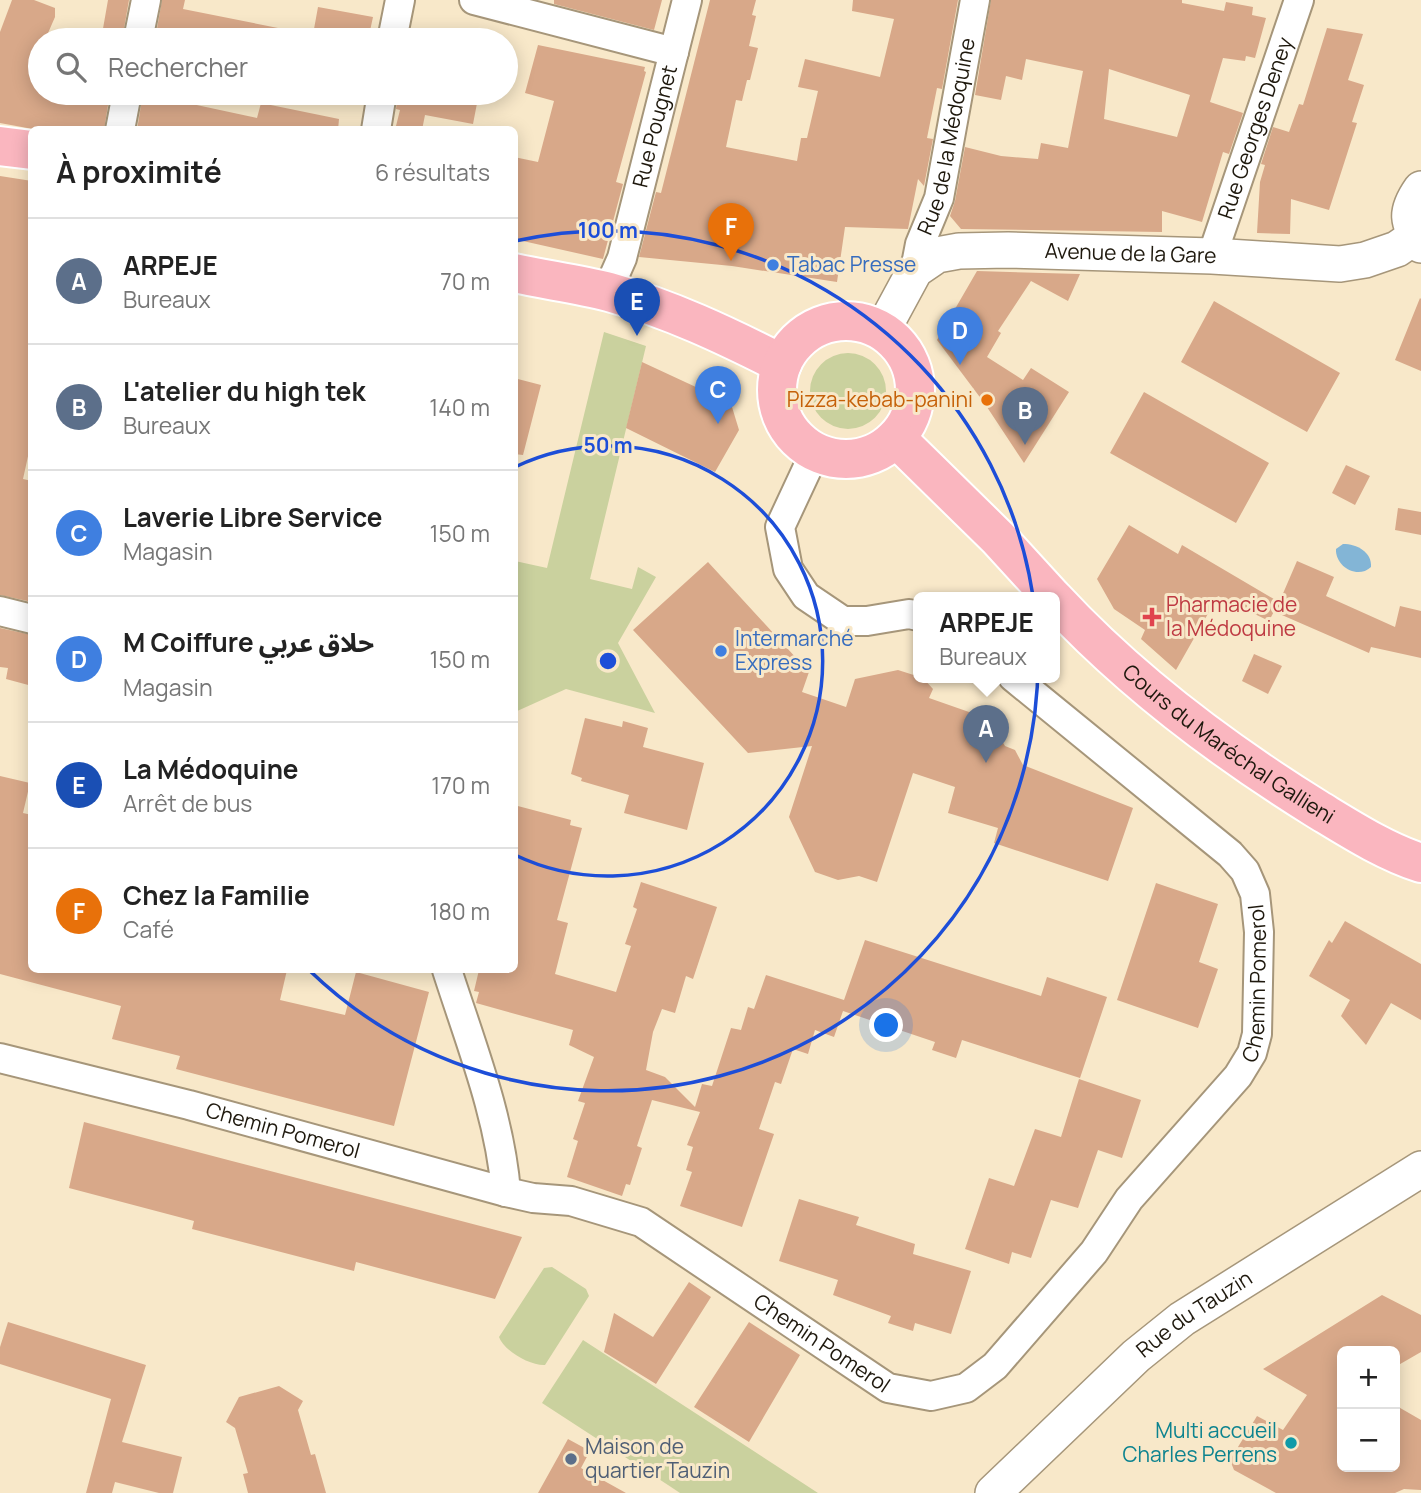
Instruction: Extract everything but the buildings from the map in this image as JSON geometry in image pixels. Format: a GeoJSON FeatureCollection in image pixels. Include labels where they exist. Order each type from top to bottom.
{"type":"FeatureCollection","features":[{"type":"Feature","properties":{"kind":"main road"},"geometry":{"type":"LineString","coordinates":[[0,146],[28,150]]}},
{"type":"Feature","properties":{"kind":"main road"},"geometry":{"type":"LineString","coordinates":[[518,274],[607,292],[697,323],[782,364]]}},
{"type":"Feature","properties":{"kind":"main road"},"geometry":{"type":"LineString","coordinates":[[836,321],[860,322],[882,331],[898,344],[909,361],[915,381],[914,401],[908,421],[896,438],[879,450],[858,458],[836,458],[815,452],[798,440],[786,424],[778,405],[777,384],[782,364],[794,344],[813,329],[836,321]]}},
{"type":"Feature","properties":{"kind":"main road","name":"Cours du Maréchal Gallieni"},"geometry":{"type":"LineString","coordinates":[[896,438],[998,538],[1048,592]]}},
{"type":"Feature","properties":{"kind":"main road","name":"Cours du Maréchal Gallieni"},"geometry":{"type":"LineString","coordinates":[[1060,605],[1168,704],[1267,777],[1340,823],[1402,857],[1421,863]]}},
{"type":"Feature","properties":{"kind":"street"},"geometry":{"type":"LineString","coordinates":[[140,28],[146,0]]}},
{"type":"Feature","properties":{"kind":"street"},"geometry":{"type":"LineString","coordinates":[[394,28],[400,0]]}},
{"type":"Feature","properties":{"kind":"street"},"geometry":{"type":"LineString","coordinates":[[474,0],[674,52]]}},
{"type":"Feature","properties":{"kind":"street","name":"Rue Pougnet"},"geometry":{"type":"LineString","coordinates":[[607,292],[622,258],[687,0]]}},
{"type":"Feature","properties":{"kind":"street","name":"Rue de la Médoquine"},"geometry":{"type":"LineString","coordinates":[[915,270],[920,244],[939,198],[975,0]]}},
{"type":"Feature","properties":{"kind":"street","name":"Rue Georges Deney"},"geometry":{"type":"LineString","coordinates":[[1212,256],[1298,0]]}},
{"type":"Feature","properties":{"kind":"street"},"geometry":{"type":"LineString","coordinates":[[121,126],[125,105]]}},
{"type":"Feature","properties":{"kind":"street"},"geometry":{"type":"LineString","coordinates":[[377,126],[380,105]]}},
{"type":"Feature","properties":{"kind":"street"},"geometry":{"type":"LineString","coordinates":[[1419,241],[1408,218],[1410,205],[1421,189]]}},
{"type":"Feature","properties":{"kind":"street","name":"Avenue de la Gare"},"geometry":{"type":"LineString","coordinates":[[915,270],[937,255],[960,251],[1008,250],[1212,256],[1340,264],[1365,260],[1419,241]]}},
{"type":"Feature","properties":{"kind":"street"},"geometry":{"type":"LineString","coordinates":[[882,331],[915,270]]}},
{"type":"Feature","properties":{"kind":"street"},"geometry":{"type":"LineString","coordinates":[[815,452],[780,527],[788,569],[806,596],[843,621],[913,615]]}},
{"type":"Feature","properties":{"kind":"street"},"geometry":{"type":"LineString","coordinates":[[0,611],[28,618]]}},
{"type":"Feature","properties":{"kind":"street","name":"Chemin Pomerol"},"geometry":{"type":"LineString","coordinates":[[0,1058],[190,1105],[506,1192],[533,1198],[571,1201],[641,1222],[888,1388],[930,1396],[966,1388],[995,1366],[1094,1252],[1129,1199],[1238,1076],[1252,1053],[1256,1034],[1259,932],[1255,894],[1245,871],[1230,854],[1020,683]]}},
{"type":"Feature","properties":{"kind":"street"},"geometry":{"type":"LineString","coordinates":[[448,973],[484,1086],[504,1164],[506,1192]]}},
{"type":"Feature","properties":{"kind":"street","name":"Rue du Tauzin"},"geometry":{"type":"LineString","coordinates":[[993,1493],[1136,1356],[1182,1319],[1421,1170]]}},
{"type":"Feature","properties":{"kind":"green space"},"geometry":{"type":"Polygon","coordinates":[[[604,332],[646,346],[590,579],[632,589],[638,567],[656,577],[618,643],[655,713],[566,689],[518,711],[518,562],[547,568],[604,332]]]}},
{"type":"Feature","properties":{"kind":"green space"},"geometry":{"type":"Polygon","coordinates":[[[856,353],[869,359],[880,370],[886,383],[884,406],[869,423],[856,429],[840,429],[827,423],[812,406],[810,383],[816,370],[833,355],[856,353]]]}},
{"type":"Feature","properties":{"kind":"green space"},"geometry":{"type":"Polygon","coordinates":[[[552,1267],[586,1289],[589,1296],[545,1365],[539,1365],[512,1352],[499,1337],[544,1268],[552,1267]]]}},
{"type":"Feature","properties":{"kind":"green space"},"geometry":{"type":"Polygon","coordinates":[[[583,1340],[818,1493],[680,1493],[542,1403],[583,1340]]]}},
{"type":"Feature","properties":{"kind":"water"},"geometry":{"type":"Polygon","coordinates":[[[1343,544],[1363,550],[1369,557],[1371,567],[1365,571],[1354,572],[1343,566],[1336,549],[1343,544]]]}},
{"type":"Feature","properties":{"kind":"place","name":"Chez la Familie"},"geometry":{"type":"Point","coordinates":[731,261]}},
{"type":"Feature","properties":{"kind":"place","name":"Tabac Presse"},"geometry":{"type":"Point","coordinates":[773,265]}},
{"type":"Feature","properties":{"kind":"place","name":"La Médoquine"},"geometry":{"type":"Point","coordinates":[637,336]}},
{"type":"Feature","properties":{"kind":"place","name":"M Coiffure حلاق عربي"},"geometry":{"type":"Point","coordinates":[960,365]}},
{"type":"Feature","properties":{"kind":"place","name":"Pizza-kebab-panini"},"geometry":{"type":"Point","coordinates":[987,400]}},
{"type":"Feature","properties":{"kind":"place","name":"Laverie Libre Service"},"geometry":{"type":"Point","coordinates":[718,424]}},
{"type":"Feature","properties":{"kind":"place","name":"L'atelier du high tek"},"geometry":{"type":"Point","coordinates":[1025,445]}},
{"type":"Feature","properties":{"kind":"place","name":"Pharmacie de la Médoquine"},"geometry":{"type":"Point","coordinates":[1152,617]}},
{"type":"Feature","properties":{"kind":"place","name":"Intermarché Express"},"geometry":{"type":"Point","coordinates":[721,651]}},
{"type":"Feature","properties":{"kind":"place","name":"ARPEJE"},"geometry":{"type":"Point","coordinates":[986,763]}},
{"type":"Feature","properties":{"kind":"place","name":"Multi accueil Charles Perrens"},"geometry":{"type":"Point","coordinates":[1291,1443]}},
{"type":"Feature","properties":{"kind":"place","name":"Maison de quartier Tauzin"},"geometry":{"type":"Point","coordinates":[571,1459]}}]}
